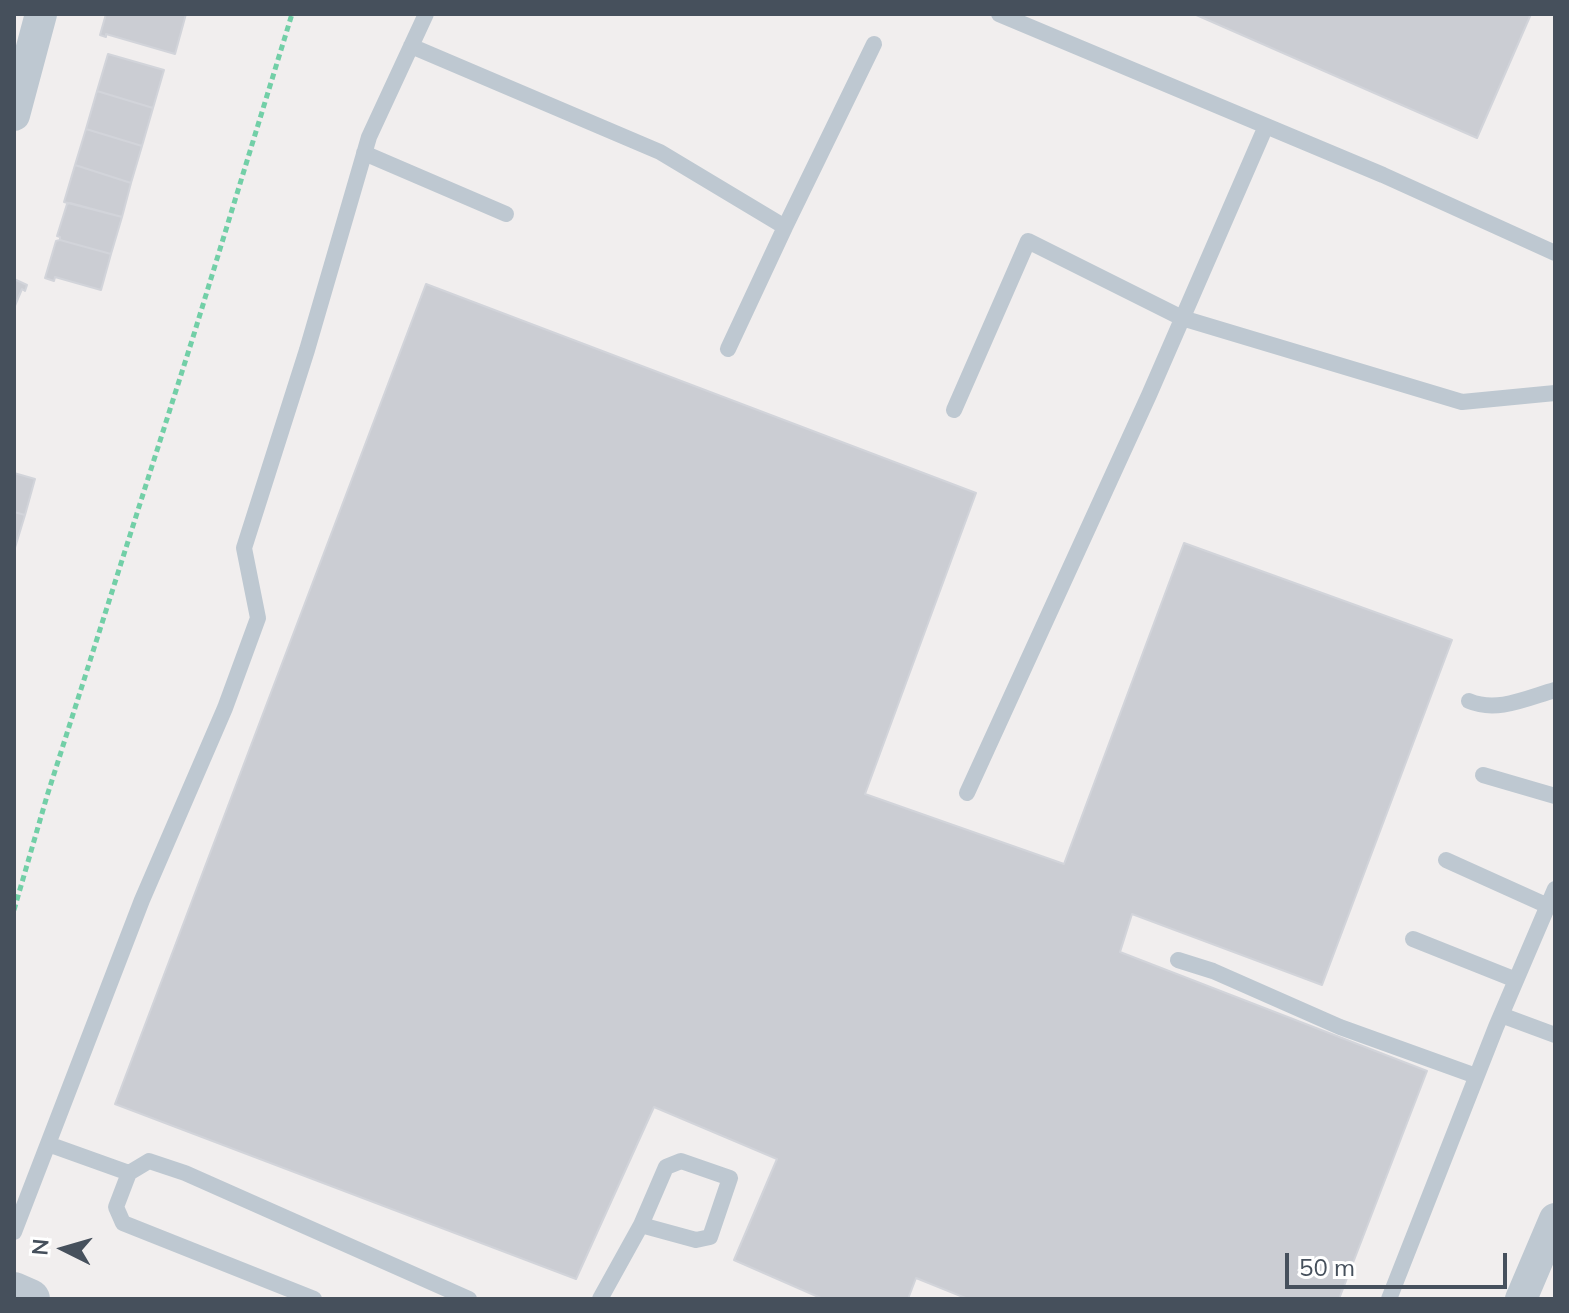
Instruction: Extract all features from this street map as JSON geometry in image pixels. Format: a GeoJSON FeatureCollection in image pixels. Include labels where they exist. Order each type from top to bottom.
{"type":"FeatureCollection","features":[{"type":"Feature","properties":{"kind":"street"},"geometry":{"type":"LineString","coordinates":[[14,115],[41,14]]}},
{"type":"Feature","properties":{"kind":"street"},"geometry":{"type":"LineString","coordinates":[[1521,1299],[1555,1219]]}},
{"type":"Feature","properties":{"kind":"street"},"geometry":{"type":"LineString","coordinates":[[14,1292],[30,1299]]}},
{"type":"Feature","properties":{"kind":"lane"},"geometry":{"type":"LineString","coordinates":[[14,1232],[142,900],[225,708],[258,618],[244,548],[307,350],[369,137],[426,14]]}},
{"type":"Feature","properties":{"kind":"lane"},"geometry":{"type":"LineString","coordinates":[[999,14],[1266,126],[1555,253]]}},
{"type":"Feature","properties":{"kind":"lane"},"geometry":{"type":"LineString","coordinates":[[728,349],[874,44]]}},
{"type":"Feature","properties":{"kind":"lane"},"geometry":{"type":"LineString","coordinates":[[411,46],[660,152],[785,227]]}},
{"type":"Feature","properties":{"kind":"lane"},"geometry":{"type":"LineString","coordinates":[[967,793],[1266,126]]}},
{"type":"Feature","properties":{"kind":"lane"},"geometry":{"type":"LineString","coordinates":[[364,153],[506,214]]}},
{"type":"Feature","properties":{"kind":"lane"},"geometry":{"type":"LineString","coordinates":[[954,410],[1028,241],[1182,318],[1462,402],[1555,393]]}},
{"type":"Feature","properties":{"kind":"lane"},"geometry":{"type":"LineString","coordinates":[[1469,701],[1484,708],[1514,703],[1555,690]]}},
{"type":"Feature","properties":{"kind":"lane"},"geometry":{"type":"LineString","coordinates":[[1483,775],[1555,796]]}},
{"type":"Feature","properties":{"kind":"lane"},"geometry":{"type":"LineString","coordinates":[[1446,860],[1548,906]]}},
{"type":"Feature","properties":{"kind":"lane"},"geometry":{"type":"LineString","coordinates":[[1389,1299],[1476,1076],[1555,889]]}},
{"type":"Feature","properties":{"kind":"lane"},"geometry":{"type":"LineString","coordinates":[[1413,939],[1516,980]]}},
{"type":"Feature","properties":{"kind":"lane"},"geometry":{"type":"LineString","coordinates":[[1178,960],[1213,971],[1340,1027],[1476,1076]]}},
{"type":"Feature","properties":{"kind":"lane"},"geometry":{"type":"LineString","coordinates":[[1501,1015],[1555,1035]]}},
{"type":"Feature","properties":{"kind":"lane"},"geometry":{"type":"LineString","coordinates":[[48,1144],[129,1173]]}},
{"type":"Feature","properties":{"kind":"lane"},"geometry":{"type":"LineString","coordinates":[[314,1299],[123,1223],[116,1207],[129,1173],[149,1161],[185,1173],[469,1299]]}},
{"type":"Feature","properties":{"kind":"lane"},"geometry":{"type":"LineString","coordinates":[[600,1299],[641,1225],[666,1167],[681,1161],[730,1178],[710,1237],[696,1240],[641,1225]]}},
{"type":"Feature","properties":{"kind":"path"},"geometry":{"type":"LineString","coordinates":[[14,910],[292,14]]}},
{"type":"Feature","properties":{"kind":"building"},"geometry":{"type":"Polygon","coordinates":[[[106,14],[186,14],[175,54],[106,34],[106,37],[100,35],[106,14]]]}},
{"type":"Feature","properties":{"kind":"building"},"geometry":{"type":"Polygon","coordinates":[[[1194,14],[1531,14],[1477,138],[1194,14]]]}},
{"type":"Feature","properties":{"kind":"building"},"geometry":{"type":"Polygon","coordinates":[[[108,54],[164,70],[153,108],[97,91],[108,54]]]}},
{"type":"Feature","properties":{"kind":"building"},"geometry":{"type":"Polygon","coordinates":[[[97,91],[153,108],[142,146],[86,129],[97,91]]]}},
{"type":"Feature","properties":{"kind":"building"},"geometry":{"type":"Polygon","coordinates":[[[86,129],[142,146],[131,183],[75,165],[86,129]]]}},
{"type":"Feature","properties":{"kind":"building"},"geometry":{"type":"Polygon","coordinates":[[[75,165],[131,183],[122,217],[64,202],[75,165]]]}},
{"type":"Feature","properties":{"kind":"building"},"geometry":{"type":"Polygon","coordinates":[[[67,204],[122,217],[111,254],[60,240],[57,236],[67,204]]]}},
{"type":"Feature","properties":{"kind":"building"},"geometry":{"type":"Polygon","coordinates":[[[56,241],[111,254],[101,290],[55,277],[54,281],[45,278],[56,241]]]}},
{"type":"Feature","properties":{"kind":"building"},"geometry":{"type":"Polygon","coordinates":[[[14,279],[27,285],[14,308],[14,279]]]}},
{"type":"Feature","properties":{"kind":"building"},"geometry":{"type":"Polygon","coordinates":[[[426,284],[976,493],[865,794],[1064,864],[1184,543],[1452,640],[1322,985],[1132,914],[1120,952],[1427,1071],[1339,1299],[968,1299],[916,1278],[908,1299],[823,1299],[734,1260],[777,1159],[654,1107],[576,1279],[115,1104],[426,284]]]}},
{"type":"Feature","properties":{"kind":"building"},"geometry":{"type":"Polygon","coordinates":[[[14,473],[35,479],[25,515],[14,512],[14,473]]]}},
{"type":"Feature","properties":{"kind":"building"},"geometry":{"type":"Polygon","coordinates":[[[14,512],[25,515],[14,551],[14,512]]]}}]}
